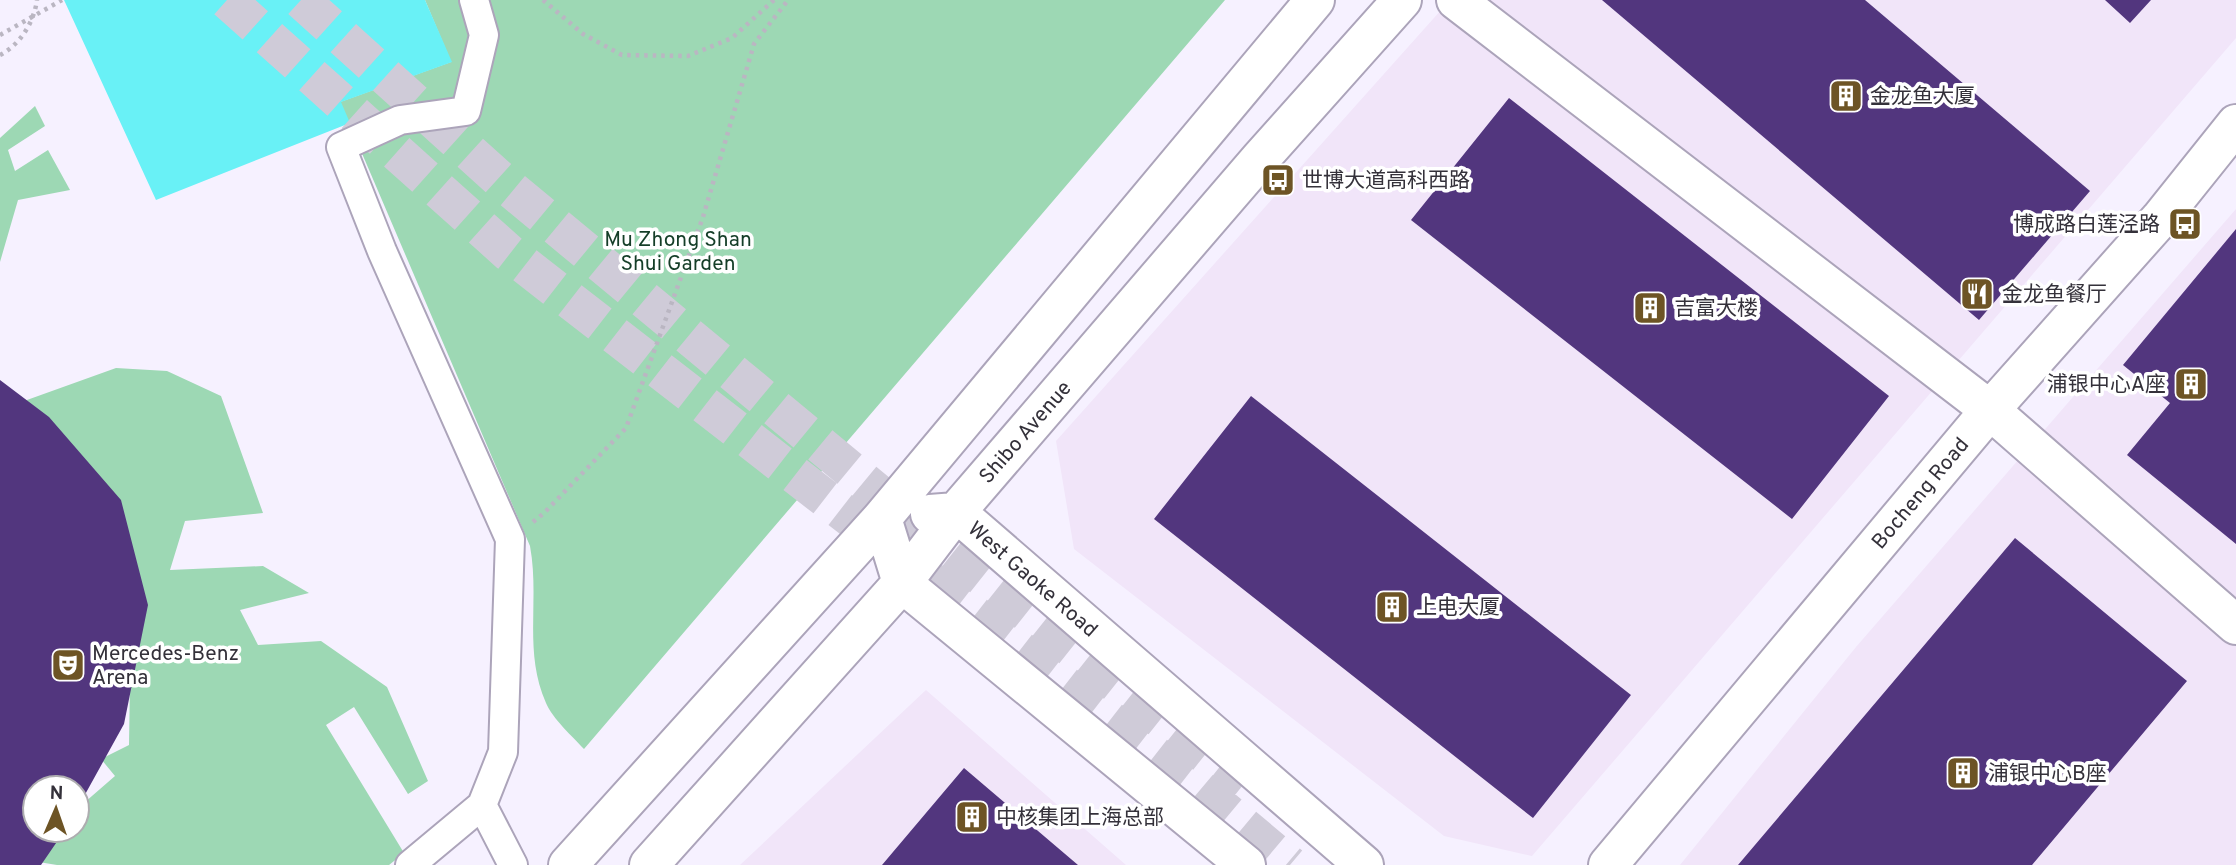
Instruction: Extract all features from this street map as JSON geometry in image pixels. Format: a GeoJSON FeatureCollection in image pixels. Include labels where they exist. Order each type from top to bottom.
{"type":"FeatureCollection","features":[{"type":"Feature","properties":{"kind":"main road"},"geometry":{"type":"LineString","coordinates":[[568,865],[882,517],[1315,0]]}},
{"type":"Feature","properties":{"kind":"main road","name":"Shibo Avenue"},"geometry":{"type":"LineString","coordinates":[[649,865],[902,583],[956,512],[1260,159],[1402,0]]}},
{"type":"Feature","properties":{"kind":"main road"},"geometry":{"type":"LineString","coordinates":[[1456,0],[1990,410],[2236,625]]}},
{"type":"Feature","properties":{"kind":"main road","name":"Bocheng Road"},"geometry":{"type":"LineString","coordinates":[[1608,865],[1990,410],[2160,219],[2236,124]]}},
{"type":"Feature","properties":{"kind":"main road","name":"West Gaoke Road"},"geometry":{"type":"LineString","coordinates":[[882,517],[956,512],[1364,865]]}},
{"type":"Feature","properties":{"kind":"main road"},"geometry":{"type":"LineString","coordinates":[[882,517],[902,583],[1246,865]]}},
{"type":"Feature","properties":{"kind":"street"},"geometry":{"type":"LineString","coordinates":[[410,865],[482,805],[503,752],[510,539],[382,251],[341,147],[400,120],[466,111],[484,35],[474,0]]}},
{"type":"Feature","properties":{"kind":"street"},"geometry":{"type":"LineString","coordinates":[[482,805],[513,865]]}},
{"type":"Feature","properties":{"kind":"path"},"geometry":{"type":"LineString","coordinates":[[0,55],[12,49],[34,16],[37,0]]}},
{"type":"Feature","properties":{"kind":"path"},"geometry":{"type":"LineString","coordinates":[[543,0],[583,34],[622,55],[688,56],[732,38],[774,0]]}},
{"type":"Feature","properties":{"kind":"path"},"geometry":{"type":"LineString","coordinates":[[510,539],[544,513],[626,428],[703,216],[754,44],[788,0]]}},
{"type":"Feature","properties":{"kind":"path"},"geometry":{"type":"LineString","coordinates":[[0,35],[59,2]]}},
{"type":"Feature","properties":{"kind":"shaded area"},"geometry":{"type":"Polygon","coordinates":[[[1450,0],[2236,0],[2236,38],[1532,856],[1444,836],[1074,549],[1056,441],[1450,0]]]}},
{"type":"Feature","properties":{"kind":"shaded area"},"geometry":{"type":"Polygon","coordinates":[[[2236,209],[2236,865],[1680,865],[1856,647],[2236,209]]]}},
{"type":"Feature","properties":{"kind":"shaded area"},"geometry":{"type":"Polygon","coordinates":[[[926,690],[1126,865],[740,865],[926,690]]]}},
{"type":"Feature","properties":{"kind":"green space","name":"Mu Zhong Shan Shui Garden"},"geometry":{"type":"Polygon","coordinates":[[[425,0],[1225,0],[584,749],[553,715],[539,684],[533,645],[533,566],[530,546],[340,102],[451,62],[425,0]]]}},
{"type":"Feature","properties":{"kind":"green space"},"geometry":{"type":"Polygon","coordinates":[[[35,106],[45,126],[8,150],[15,171],[48,150],[70,190],[18,200],[0,262],[0,138],[35,106]]]}},
{"type":"Feature","properties":{"kind":"green space"},"geometry":{"type":"Polygon","coordinates":[[[116,368],[167,371],[221,396],[263,513],[185,521],[170,570],[263,566],[309,593],[240,610],[258,645],[321,641],[387,687],[428,781],[408,794],[354,707],[326,725],[404,853],[389,865],[57,865],[20,859],[37,844],[91,844],[91,797],[115,776],[101,759],[129,745],[131,617],[13,405],[116,368]]]}},
{"type":"Feature","properties":{"kind":"water"},"geometry":{"type":"Polygon","coordinates":[[[64,0],[425,0],[452,62],[341,102],[350,123],[156,200],[64,0]]]}},
{"type":"Feature","properties":{"kind":"building","name":"金龙鱼大厦"},"geometry":{"type":"Polygon","coordinates":[[[1602,0],[1865,0],[2090,191],[1979,320],[1602,0]]]}},
{"type":"Feature","properties":{"kind":"building"},"geometry":{"type":"Polygon","coordinates":[[[2105,0],[2151,0],[2130,23],[2105,0]]]}},
{"type":"Feature","properties":{"kind":"building","name":"吉富大楼"},"geometry":{"type":"Polygon","coordinates":[[[1509,98],[1889,396],[1792,519],[1411,220],[1509,98]]]}},
{"type":"Feature","properties":{"kind":"building","name":"浦银中心A座"},"geometry":{"type":"Polygon","coordinates":[[[2236,229],[2236,544],[2127,455],[2170,403],[2123,365],[2236,229]]]}},
{"type":"Feature","properties":{"kind":"building","name":"Mercedes-Benz Arena"},"geometry":{"type":"Polygon","coordinates":[[[0,380],[49,417],[121,500],[148,605],[124,724],[91,784],[91,774],[21,774],[21,844],[55,844],[41,865],[0,865],[0,380]]]}},
{"type":"Feature","properties":{"kind":"building","name":"上电大厦"},"geometry":{"type":"Polygon","coordinates":[[[1251,396],[1631,695],[1533,818],[1154,519],[1251,396]]]}},
{"type":"Feature","properties":{"kind":"building","name":"浦银中心B座"},"geometry":{"type":"Polygon","coordinates":[[[2015,538],[2187,681],[2032,865],[1738,865],[2015,538]]]}},
{"type":"Feature","properties":{"kind":"building","name":"中核集团上海总部"},"geometry":{"type":"Polygon","coordinates":[[[964,768],[1078,865],[882,865],[964,768]]]}},
{"type":"Feature","properties":{"kind":"tunnel"},"geometry":{"type":"LineString","coordinates":[[227,0],[509,253],[1197,787],[1290,865]]}},
{"type":"Feature","properties":{"kind":"tunnel"},"geometry":{"type":"LineString","coordinates":[[301,0],[506,185],[940,544],[1243,785]]}},
{"type":"Feature","properties":{"kind":"place","name":"金龙鱼大厦"},"geometry":{"type":"Point","coordinates":[1846,96]}},
{"type":"Feature","properties":{"kind":"place","name":"世博大道高科西路"},"geometry":{"type":"Point","coordinates":[1278,180]}},
{"type":"Feature","properties":{"kind":"place","name":"博成路白莲泾路"},"geometry":{"type":"Point","coordinates":[2185,224]}},
{"type":"Feature","properties":{"kind":"place","name":"金龙鱼餐厅"},"geometry":{"type":"Point","coordinates":[1977,294]}},
{"type":"Feature","properties":{"kind":"place","name":"吉富大楼"},"geometry":{"type":"Point","coordinates":[1650,308]}},
{"type":"Feature","properties":{"kind":"place","name":"浦银中心A座"},"geometry":{"type":"Point","coordinates":[2191,384]}},
{"type":"Feature","properties":{"kind":"place","name":"上电大厦"},"geometry":{"type":"Point","coordinates":[1392,607]}},
{"type":"Feature","properties":{"kind":"place","name":"Mercedes-Benz Arena"},"geometry":{"type":"Point","coordinates":[68,665]}},
{"type":"Feature","properties":{"kind":"place","name":"浦银中心B座"},"geometry":{"type":"Point","coordinates":[1963,773]}},
{"type":"Feature","properties":{"kind":"place","name":"中核集团上海总部"},"geometry":{"type":"Point","coordinates":[972,817]}}]}
